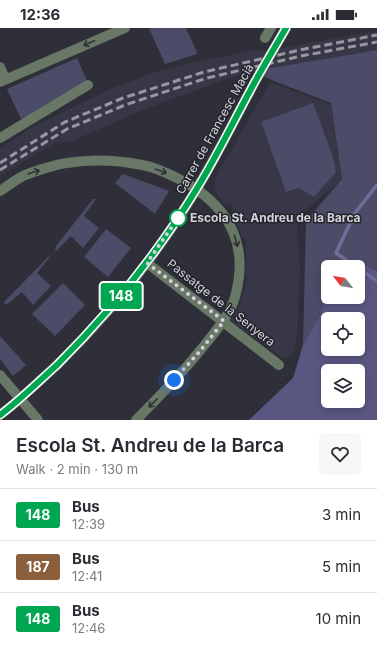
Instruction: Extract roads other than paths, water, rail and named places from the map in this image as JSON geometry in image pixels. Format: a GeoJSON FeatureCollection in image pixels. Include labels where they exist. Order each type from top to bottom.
{"type":"FeatureCollection","features":[{"type":"Feature","properties":{"kind":"street"},"geometry":{"type":"LineString","coordinates":[[0,67],[3,81],[125,28]]}},
{"type":"Feature","properties":{"kind":"street"},"geometry":{"type":"LineString","coordinates":[[265,38],[271,28]]}},
{"type":"Feature","properties":{"kind":"street","name":"Carrer de Francesc Macià"},"geometry":{"type":"LineString","coordinates":[[0,415],[20,399],[85,337],[147,263],[197,189],[286,28]]}},
{"type":"Feature","properties":{"kind":"street"},"geometry":{"type":"LineString","coordinates":[[0,138],[88,85]]}},
{"type":"Feature","properties":{"kind":"street"},"geometry":{"type":"LineString","coordinates":[[0,191],[24,176],[65,163],[105,160],[143,165],[167,173],[197,189],[210,200],[229,222],[237,244],[240,268],[236,293],[231,308],[224,321],[184,370],[136,420]]}},
{"type":"Feature","properties":{"kind":"street","name":"Passatge de la Senyera"},"geometry":{"type":"LineString","coordinates":[[147,263],[280,365]]}},
{"type":"Feature","properties":{"kind":"street"},"geometry":{"type":"LineString","coordinates":[[0,375],[38,420]]}},
{"type":"Feature","properties":{"kind":"waterway"},"geometry":{"type":"LineString","coordinates":[[346,260],[336,253],[355,213],[377,185]]}},
{"type":"Feature","properties":{"kind":"waterway"},"geometry":{"type":"LineString","coordinates":[[365,273],[377,281]]}},
{"type":"Feature","properties":{"kind":"railway"},"geometry":{"type":"LineString","coordinates":[[0,163],[65,122],[123,98],[204,72],[300,50],[377,35]]}},
{"type":"Feature","properties":{"kind":"railway"},"geometry":{"type":"LineString","coordinates":[[0,170],[67,129],[125,105],[207,78],[301,56],[377,42]]}},
{"type":"Feature","properties":{"kind":"place","name":"Escola St. Andreu de la Barca"},"geometry":{"type":"Point","coordinates":[178,218]}}]}
